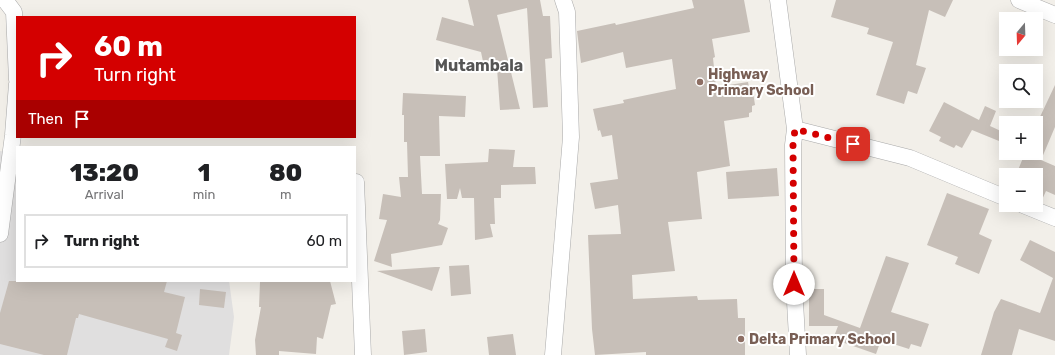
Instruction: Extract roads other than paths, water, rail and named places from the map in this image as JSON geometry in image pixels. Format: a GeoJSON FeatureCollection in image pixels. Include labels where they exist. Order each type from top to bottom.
{"type":"FeatureCollection","features":[{"type":"Feature","properties":{"kind":"street"},"geometry":{"type":"LineString","coordinates":[[5,0],[14,12],[16,57]]}},
{"type":"Feature","properties":{"kind":"street"},"geometry":{"type":"LineString","coordinates":[[553,355],[571,137],[567,12],[563,0]]}},
{"type":"Feature","properties":{"kind":"street"},"geometry":{"type":"LineString","coordinates":[[778,0],[795,129],[793,145],[794,276],[798,355]]}},
{"type":"Feature","properties":{"kind":"street"},"geometry":{"type":"LineString","coordinates":[[1019,0],[1055,15]]}},
{"type":"Feature","properties":{"kind":"street"},"geometry":{"type":"LineString","coordinates":[[0,234],[13,135],[16,97]]}},
{"type":"Feature","properties":{"kind":"street"},"geometry":{"type":"LineString","coordinates":[[795,129],[910,158],[999,195]]}},
{"type":"Feature","properties":{"kind":"street"},"geometry":{"type":"LineString","coordinates":[[356,182],[363,355]]}},
{"type":"Feature","properties":{"kind":"street"},"geometry":{"type":"LineString","coordinates":[[1040,212],[1055,218]]}},
{"type":"Feature","properties":{"kind":"place","name":"Highway Primary School"},"geometry":{"type":"Point","coordinates":[700,82]}},
{"type":"Feature","properties":{"kind":"place","name":"Delta Primary School"},"geometry":{"type":"Point","coordinates":[741,339]}},
{"type":"Feature","properties":{"kind":"district","name":"Mutambala"},"geometry":{"type":"Point","coordinates":[479,65]}}]}
